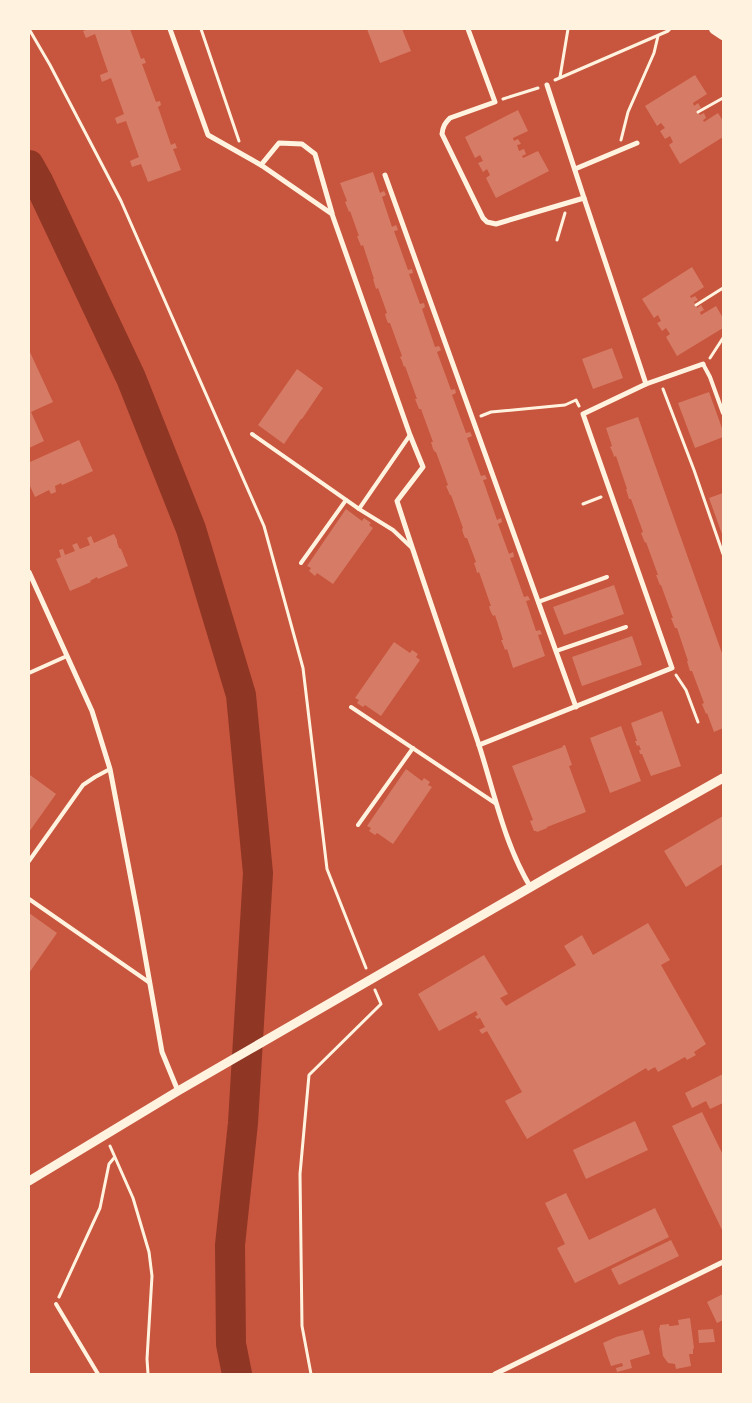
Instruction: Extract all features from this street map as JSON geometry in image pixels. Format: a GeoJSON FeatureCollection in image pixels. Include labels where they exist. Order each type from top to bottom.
{"type":"FeatureCollection","features":[{"type":"Feature","properties":{"kind":"main road"},"geometry":{"type":"LineString","coordinates":[[714,29],[723,35]]}},
{"type":"Feature","properties":{"kind":"street"},"geometry":{"type":"LineString","coordinates":[[170,29],[208,135],[261,165],[332,214]]}},
{"type":"Feature","properties":{"kind":"street"},"geometry":{"type":"LineString","coordinates":[[468,29],[495,102],[450,118],[445,123],[442,134],[483,218],[487,222],[496,224],[584,198]]}},
{"type":"Feature","properties":{"kind":"street"},"geometry":{"type":"LineString","coordinates":[[547,85],[646,384]]}},
{"type":"Feature","properties":{"kind":"street"},"geometry":{"type":"LineString","coordinates":[[261,165],[279,143],[302,144],[315,154],[332,214],[423,467],[397,501],[479,745],[495,803],[520,871],[531,888]]}},
{"type":"Feature","properties":{"kind":"street"},"geometry":{"type":"LineString","coordinates":[[575,168],[637,144]]}},
{"type":"Feature","properties":{"kind":"street"},"geometry":{"type":"LineString","coordinates":[[385,175],[576,707]]}},
{"type":"Feature","properties":{"kind":"street"},"geometry":{"type":"LineString","coordinates":[[479,745],[672,668],[583,414],[646,384],[703,364]]}},
{"type":"Feature","properties":{"kind":"street"},"geometry":{"type":"LineString","coordinates":[[29,572],[92,711],[110,769],[162,1052],[178,1091]]}},
{"type":"Feature","properties":{"kind":"street"},"geometry":{"type":"LineString","coordinates":[[29,1181],[178,1091],[723,778]]}},
{"type":"Feature","properties":{"kind":"street"},"geometry":{"type":"LineString","coordinates":[[495,1374],[723,1262]]}},
{"type":"Feature","properties":{"kind":"lane"},"geometry":{"type":"LineString","coordinates":[[703,364],[710,377],[723,413]]}},
{"type":"Feature","properties":{"kind":"lane"},"geometry":{"type":"LineString","coordinates":[[252,434],[359,509],[393,530],[412,548]]}},
{"type":"Feature","properties":{"kind":"lane"},"geometry":{"type":"LineString","coordinates":[[359,509],[410,435]]}},
{"type":"Feature","properties":{"kind":"lane"},"geometry":{"type":"LineString","coordinates":[[301,563],[346,500]]}},
{"type":"Feature","properties":{"kind":"lane"},"geometry":{"type":"LineString","coordinates":[[538,602],[607,577]]}},
{"type":"Feature","properties":{"kind":"lane"},"geometry":{"type":"LineString","coordinates":[[556,651],[626,626]]}},
{"type":"Feature","properties":{"kind":"lane"},"geometry":{"type":"LineString","coordinates":[[29,673],[67,656]]}},
{"type":"Feature","properties":{"kind":"lane"},"geometry":{"type":"LineString","coordinates":[[351,707],[495,803]]}},
{"type":"Feature","properties":{"kind":"lane"},"geometry":{"type":"LineString","coordinates":[[358,825],[413,748]]}},
{"type":"Feature","properties":{"kind":"lane"},"geometry":{"type":"LineString","coordinates":[[29,861],[83,785],[110,769]]}},
{"type":"Feature","properties":{"kind":"lane"},"geometry":{"type":"LineString","coordinates":[[29,899],[150,984]]}},
{"type":"Feature","properties":{"kind":"lane"},"geometry":{"type":"LineString","coordinates":[[56,1304],[98,1374]]}},
{"type":"Feature","properties":{"kind":"path"},"geometry":{"type":"LineString","coordinates":[[29,29],[50,65],[121,201],[264,526],[303,668],[327,869],[364,963]]}},
{"type":"Feature","properties":{"kind":"path"},"geometry":{"type":"LineString","coordinates":[[201,29],[244,156]]}},
{"type":"Feature","properties":{"kind":"path"},"geometry":{"type":"LineString","coordinates":[[560,77],[568,29]]}},
{"type":"Feature","properties":{"kind":"path"},"geometry":{"type":"LineString","coordinates":[[495,102],[547,85],[560,77],[658,36],[670,29]]}},
{"type":"Feature","properties":{"kind":"path"},"geometry":{"type":"LineString","coordinates":[[620,150],[621,134],[628,112],[654,53],[658,36]]}},
{"type":"Feature","properties":{"kind":"path"},"geometry":{"type":"LineString","coordinates":[[698,112],[723,98]]}},
{"type":"Feature","properties":{"kind":"path"},"geometry":{"type":"LineString","coordinates":[[557,240],[566,210],[566,203]]}},
{"type":"Feature","properties":{"kind":"path"},"geometry":{"type":"LineString","coordinates":[[696,305],[723,288]]}},
{"type":"Feature","properties":{"kind":"path"},"geometry":{"type":"LineString","coordinates":[[703,364],[709,359],[723,338]]}},
{"type":"Feature","properties":{"kind":"path"},"geometry":{"type":"LineString","coordinates":[[660,379],[723,554]]}},
{"type":"Feature","properties":{"kind":"path"},"geometry":{"type":"LineString","coordinates":[[473,419],[491,412],[565,405],[576,400],[583,414]]}},
{"type":"Feature","properties":{"kind":"path"},"geometry":{"type":"LineString","coordinates":[[583,504],[611,493]]}},
{"type":"Feature","properties":{"kind":"path"},"geometry":{"type":"LineString","coordinates":[[672,668],[686,690],[698,722]]}},
{"type":"Feature","properties":{"kind":"path"},"geometry":{"type":"LineString","coordinates":[[311,1374],[302,1326],[300,1184],[309,1075],[380,1004],[377,994]]}},
{"type":"Feature","properties":{"kind":"path"},"geometry":{"type":"LineString","coordinates":[[104,1135],[133,1198],[149,1252],[152,1276],[147,1359],[148,1374]]}},
{"type":"Feature","properties":{"kind":"path"},"geometry":{"type":"LineString","coordinates":[[56,1304],[100,1208],[109,1164],[114,1157]]}},
{"type":"Feature","properties":{"kind":"building"},"geometry":{"type":"Polygon","coordinates":[[[88,29],[130,29],[141,59],[144,58],[146,63],[142,64],[156,102],[160,101],[161,105],[158,107],[171,145],[175,143],[177,148],[173,149],[181,170],[148,182],[141,164],[132,167],[130,161],[139,157],[126,121],[117,124],[115,118],[124,114],[111,78],[102,82],[100,75],[108,72],[95,34],[86,38],[83,31],[88,29]]]}},
{"type":"Feature","properties":{"kind":"building"},"geometry":{"type":"Polygon","coordinates":[[[367,29],[402,29],[411,51],[380,63],[367,29]]]}},
{"type":"Feature","properties":{"kind":"building"},"geometry":{"type":"Polygon","coordinates":[[[695,75],[707,94],[693,103],[694,106],[698,103],[701,108],[697,110],[700,115],[704,113],[706,118],[703,120],[704,122],[718,113],[723,121],[723,137],[680,164],[669,145],[673,142],[670,136],[665,139],[660,131],[665,128],[661,123],[657,126],[645,106],[695,75]]]}},
{"type":"Feature","properties":{"kind":"building"},"geometry":{"type":"Polygon","coordinates":[[[518,110],[528,131],[513,138],[514,141],[518,139],[521,144],[517,145],[519,151],[524,149],[526,154],[522,156],[523,158],[538,151],[549,171],[496,198],[486,178],[490,175],[487,169],[483,172],[478,163],[483,161],[480,155],[475,158],[465,137],[518,110]]]}},
{"type":"Feature","properties":{"kind":"building"},"geometry":{"type":"Polygon","coordinates":[[[373,172],[380,193],[384,191],[386,195],[382,197],[392,227],[396,225],[398,230],[394,231],[408,270],[412,269],[413,273],[409,274],[420,304],[424,303],[425,307],[422,309],[435,347],[439,346],[441,350],[437,352],[451,390],[455,389],[456,393],[452,395],[466,433],[470,432],[472,436],[467,438],[481,476],[485,475],[487,479],[483,480],[497,520],[501,518],[502,522],[498,524],[509,554],[513,552],[514,557],[510,558],[524,597],[528,596],[530,600],[526,601],[536,631],[540,630],[542,634],[538,635],[545,656],[513,668],[507,649],[505,650],[501,640],[503,640],[495,615],[493,616],[490,610],[489,606],[491,606],[474,563],[476,562],[446,486],[448,485],[436,452],[433,449],[431,442],[433,442],[400,357],[402,356],[390,323],[388,323],[386,318],[385,314],[387,313],[378,288],[376,289],[363,245],[361,246],[350,211],[345,202],[347,201],[340,183],[373,172]]]}},
{"type":"Feature","properties":{"kind":"building"},"geometry":{"type":"Polygon","coordinates":[[[692,267],[704,287],[690,296],[691,298],[695,296],[698,300],[694,302],[697,308],[701,305],[704,310],[700,312],[701,315],[716,306],[723,318],[723,328],[677,356],[666,337],[670,334],[666,328],[662,331],[657,323],[661,321],[658,315],[654,318],[642,299],[692,267]]]}},
{"type":"Feature","properties":{"kind":"building"},"geometry":{"type":"Polygon","coordinates":[[[612,348],[623,378],[593,389],[582,359],[612,348]]]}},
{"type":"Feature","properties":{"kind":"building"},"geometry":{"type":"Polygon","coordinates":[[[29,350],[53,402],[31,412],[44,441],[29,448],[29,350]]]}},
{"type":"Feature","properties":{"kind":"building"},"geometry":{"type":"Polygon","coordinates":[[[297,369],[323,388],[284,444],[258,425],[297,369]]]}},
{"type":"Feature","properties":{"kind":"building"},"geometry":{"type":"Polygon","coordinates":[[[709,392],[723,431],[723,437],[695,448],[678,403],[709,392]]]}},
{"type":"Feature","properties":{"kind":"building"},"geometry":{"type":"Polygon","coordinates":[[[638,417],[723,656],[723,728],[714,732],[702,704],[704,703],[692,671],[690,671],[677,628],[675,628],[671,618],[673,618],[656,575],[658,575],[646,542],[641,533],[643,532],[631,499],[629,499],[616,456],[614,457],[610,447],[612,446],[606,428],[638,417]]]}},
{"type":"Feature","properties":{"kind":"building"},"geometry":{"type":"Polygon","coordinates":[[[79,440],[93,471],[62,485],[61,483],[55,486],[56,492],[51,494],[49,490],[35,497],[29,484],[29,458],[30,462],[79,440]]]}},
{"type":"Feature","properties":{"kind":"building"},"geometry":{"type":"Polygon","coordinates":[[[723,493],[723,537],[709,498],[723,493]]]}},
{"type":"Feature","properties":{"kind":"building"},"geometry":{"type":"Polygon","coordinates":[[[346,509],[362,521],[364,518],[371,523],[369,525],[373,528],[333,584],[317,573],[315,576],[309,571],[311,568],[307,566],[346,509]]]}},
{"type":"Feature","properties":{"kind":"building"},"geometry":{"type":"Polygon","coordinates":[[[114,534],[128,566],[98,579],[97,577],[91,582],[70,591],[56,559],[61,557],[59,550],[63,549],[65,555],[75,551],[72,545],[77,543],[80,549],[90,545],[87,538],[91,536],[94,543],[114,534]]]}},
{"type":"Feature","properties":{"kind":"building"},"geometry":{"type":"Polygon","coordinates":[[[614,585],[624,614],[564,635],[553,607],[614,585]]]}},
{"type":"Feature","properties":{"kind":"building"},"geometry":{"type":"Polygon","coordinates":[[[632,636],[642,665],[582,686],[572,657],[632,636]]]}},
{"type":"Feature","properties":{"kind":"building"},"geometry":{"type":"Polygon","coordinates":[[[394,642],[410,653],[412,650],[418,654],[416,657],[420,660],[381,716],[365,705],[363,707],[357,703],[359,700],[355,698],[394,642]]]}},
{"type":"Feature","properties":{"kind":"building"},"geometry":{"type":"Polygon","coordinates":[[[662,711],[681,766],[651,776],[642,754],[640,754],[639,745],[637,746],[635,741],[637,741],[631,723],[662,711]]]}},
{"type":"Feature","properties":{"kind":"building"},"geometry":{"type":"Polygon","coordinates":[[[621,726],[641,781],[610,793],[590,738],[621,726]]]}},
{"type":"Feature","properties":{"kind":"building"},"geometry":{"type":"Polygon","coordinates":[[[565,745],[572,765],[569,766],[586,812],[537,832],[534,831],[530,821],[533,820],[512,766],[565,745]]]}},
{"type":"Feature","properties":{"kind":"building"},"geometry":{"type":"Polygon","coordinates":[[[406,769],[422,781],[424,778],[430,782],[428,785],[432,787],[393,844],[377,833],[375,835],[369,831],[371,828],[367,826],[406,769]]]}},
{"type":"Feature","properties":{"kind":"building"},"geometry":{"type":"Polygon","coordinates":[[[30,775],[56,794],[29,832],[29,778],[30,775]]]}},
{"type":"Feature","properties":{"kind":"building"},"geometry":{"type":"Polygon","coordinates":[[[723,816],[723,864],[686,887],[664,851],[723,816]]]}},
{"type":"Feature","properties":{"kind":"building"},"geometry":{"type":"Polygon","coordinates":[[[29,913],[57,933],[29,973],[29,913]]]}},
{"type":"Feature","properties":{"kind":"building"},"geometry":{"type":"Polygon","coordinates":[[[648,923],[670,960],[661,965],[706,1044],[694,1052],[696,1055],[687,1060],[685,1057],[658,1072],[655,1067],[648,1071],[646,1068],[527,1139],[505,1101],[522,1092],[487,1031],[482,1034],[479,1030],[485,1027],[480,1018],[477,1019],[475,1016],[478,1015],[476,1011],[439,1031],[418,994],[484,955],[508,994],[500,998],[506,1006],[576,965],[564,946],[582,935],[593,955],[648,923]]]}},
{"type":"Feature","properties":{"kind":"building"},"geometry":{"type":"Polygon","coordinates":[[[723,1074],[723,1103],[710,1109],[706,1101],[692,1108],[685,1093],[723,1074]]]}},
{"type":"Feature","properties":{"kind":"building"},"geometry":{"type":"Polygon","coordinates":[[[702,1112],[723,1155],[723,1232],[672,1126],[702,1112]]]}},
{"type":"Feature","properties":{"kind":"building"},"geometry":{"type":"Polygon","coordinates":[[[635,1121],[648,1150],[586,1179],[573,1150],[635,1121]]]}},
{"type":"Feature","properties":{"kind":"building"},"geometry":{"type":"Polygon","coordinates":[[[566,1193],[589,1240],[655,1208],[669,1237],[575,1283],[557,1248],[565,1244],[545,1203],[566,1193]]]}},
{"type":"Feature","properties":{"kind":"building"},"geometry":{"type":"Polygon","coordinates":[[[671,1240],[679,1256],[619,1285],[611,1269],[671,1240]]]}},
{"type":"Feature","properties":{"kind":"building"},"geometry":{"type":"Polygon","coordinates":[[[723,1294],[723,1320],[717,1323],[707,1302],[723,1294]]]}},
{"type":"Feature","properties":{"kind":"building"},"geometry":{"type":"Polygon","coordinates":[[[690,1318],[694,1348],[693,1354],[689,1354],[691,1366],[676,1369],[675,1364],[668,1363],[663,1356],[659,1328],[660,1325],[679,1325],[678,1320],[690,1318]]]}},
{"type":"Feature","properties":{"kind":"building"},"geometry":{"type":"Polygon","coordinates":[[[713,1329],[715,1342],[699,1343],[698,1330],[713,1329]]]}},
{"type":"Feature","properties":{"kind":"building"},"geometry":{"type":"Polygon","coordinates":[[[643,1330],[650,1354],[630,1360],[632,1368],[617,1372],[616,1368],[623,1366],[622,1363],[611,1366],[603,1343],[616,1337],[643,1330]]]}},
{"type":"Feature","properties":{"kind":"waterway"},"geometry":{"type":"LineString","coordinates":[[29,165],[131,378],[191,529],[241,695],[258,873],[243,1123],[230,1245],[231,1344],[237,1374]]}}]}
